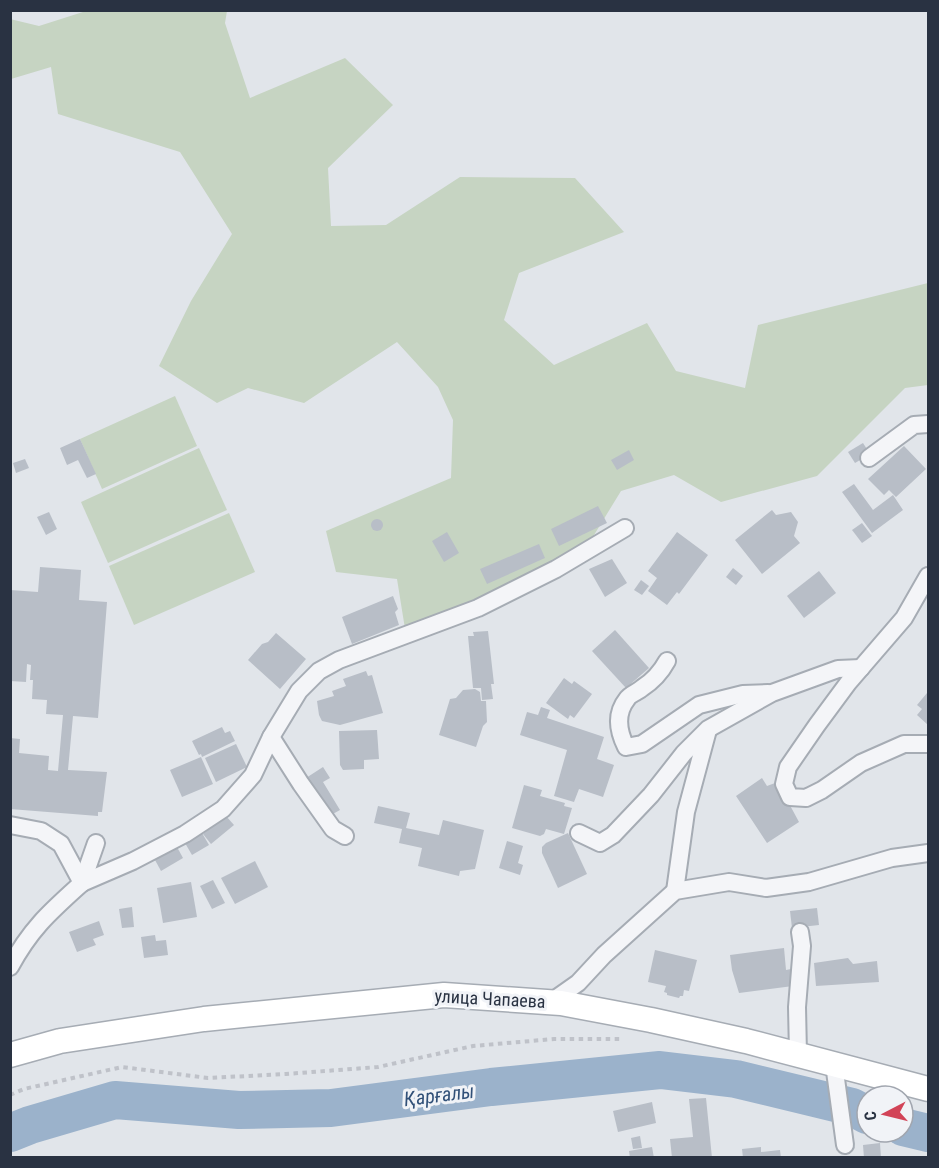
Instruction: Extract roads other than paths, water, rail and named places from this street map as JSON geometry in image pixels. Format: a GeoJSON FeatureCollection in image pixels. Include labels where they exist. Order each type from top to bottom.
{"type":"FeatureCollection","features":[{"type":"Feature","properties":{"kind":"street"},"geometry":{"type":"LineString","coordinates":[[869,458],[914,425],[928,424]]}},
{"type":"Feature","properties":{"kind":"street"},"geometry":{"type":"LineString","coordinates":[[10,967],[20,947],[41,920],[82,883],[171,842],[223,809],[253,775],[271,737],[299,691],[319,671],[339,660],[478,608],[556,569],[626,528]]}},
{"type":"Feature","properties":{"kind":"street"},"geometry":{"type":"LineString","coordinates":[[927,744],[904,744],[861,763],[822,790],[806,798],[790,797],[784,784],[789,767],[817,725],[861,668],[904,618],[928,576]]}},
{"type":"Feature","properties":{"kind":"street"},"geometry":{"type":"LineString","coordinates":[[667,661],[660,673],[627,698],[618,716],[620,734],[626,747],[642,744],[699,705],[743,694],[772,693]]}},
{"type":"Feature","properties":{"kind":"street"},"geometry":{"type":"LineString","coordinates":[[579,833],[600,843],[613,835],[651,795],[684,753],[708,729],[772,693],[838,669],[861,668]]}},
{"type":"Feature","properties":{"kind":"street"},"geometry":{"type":"LineString","coordinates":[[675,891],[686,812],[708,729]]}},
{"type":"Feature","properties":{"kind":"street"},"geometry":{"type":"LineString","coordinates":[[271,737],[333,829],[345,836]]}},
{"type":"Feature","properties":{"kind":"street"},"geometry":{"type":"LineString","coordinates":[[10,825],[40,831],[61,844],[82,883]]}},
{"type":"Feature","properties":{"kind":"street"},"geometry":{"type":"LineString","coordinates":[[82,883],[96,843]]}},
{"type":"Feature","properties":{"kind":"street"},"geometry":{"type":"LineString","coordinates":[[551,1002],[578,983],[604,955],[675,891],[729,882],[766,888],[808,882],[892,858],[928,853]]}},
{"type":"Feature","properties":{"kind":"street"},"geometry":{"type":"LineString","coordinates":[[798,1054],[797,1007],[802,946],[800,932]]}},
{"type":"Feature","properties":{"kind":"street","name":"улица Чапаева"},"geometry":{"type":"LineString","coordinates":[[10,1055],[60,1041],[204,1019],[444,994],[551,1002],[651,1020],[746,1041],[928,1089]]}},
{"type":"Feature","properties":{"kind":"street"},"geometry":{"type":"LineString","coordinates":[[834,1064],[845,1145]]}},
{"type":"Feature","properties":{"kind":"waterway","name":"Қарғалы"},"geometry":{"type":"LineString","coordinates":[[10,1133],[115,1100],[239,1110],[331,1108],[491,1087],[660,1070],[736,1079],[855,1109]]}},
{"type":"Feature","properties":{"kind":"waterway","name":"Қарғалы"},"geometry":{"type":"LineString","coordinates":[[915,1130],[928,1133]]}}]}
